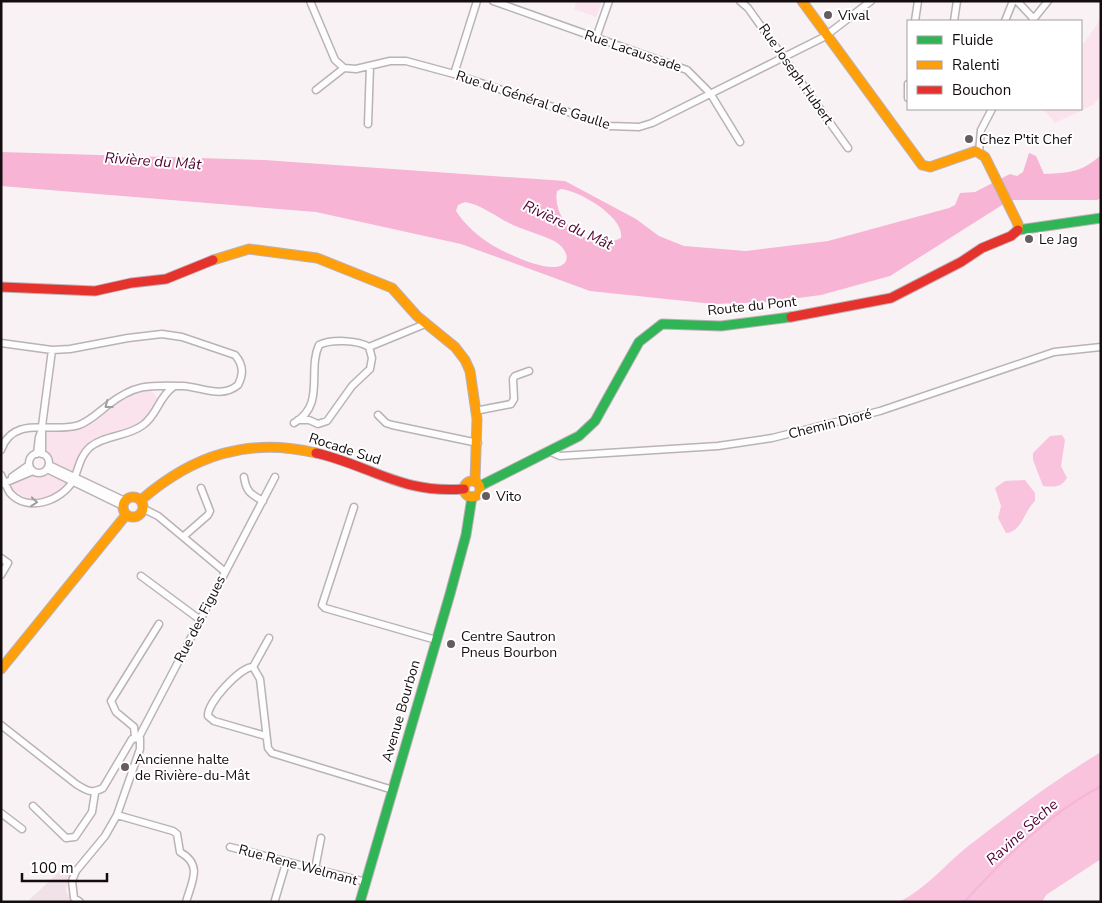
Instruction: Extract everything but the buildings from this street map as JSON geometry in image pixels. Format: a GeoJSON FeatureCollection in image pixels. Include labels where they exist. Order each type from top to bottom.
{"type":"FeatureCollection","features":[{"type":"Feature","properties":{"kind":"main road"},"geometry":{"type":"LineString","coordinates":[[802,1],[922,165],[930,167],[979,152],[988,164],[1018,227],[1081,223],[1101,218]]}},
{"type":"Feature","properties":{"kind":"main road","name":"Route du Pont"},"geometry":{"type":"LineString","coordinates":[[478,484],[551,452],[579,436],[595,420],[610,397],[639,342],[662,324],[675,322],[721,326],[788,317],[891,298],[955,266],[982,248],[1011,236],[1018,227]]}},
{"type":"Feature","properties":{"kind":"main road"},"geometry":{"type":"LineString","coordinates":[[1,287],[75,292],[95,291],[131,283],[166,279],[211,260],[243,250],[254,249],[317,258],[388,286],[425,324],[452,345],[464,359],[473,382],[478,443],[479,494],[472,497],[466,494],[464,489],[467,482],[478,484]]}},
{"type":"Feature","properties":{"kind":"main road","name":"Rocade Sud"},"geometry":{"type":"LineString","coordinates":[[142,504],[172,476],[208,457],[244,448],[267,446],[319,454],[402,483],[427,489],[464,489]]}},
{"type":"Feature","properties":{"kind":"main road"},"geometry":{"type":"LineString","coordinates":[[1,669],[126,515],[124,503],[131,497],[142,504],[141,515],[136,518],[126,515]]}},
{"type":"Feature","properties":{"kind":"main road","name":"Avenue Bourbon"},"geometry":{"type":"LineString","coordinates":[[360,902],[466,535],[472,497]]}},
{"type":"Feature","properties":{"kind":"street"},"geometry":{"type":"LineString","coordinates":[[310,1],[335,60],[344,68],[316,90]]}},
{"type":"Feature","properties":{"kind":"street"},"geometry":{"type":"LineString","coordinates":[[454,74],[477,1]]}},
{"type":"Feature","properties":{"kind":"street","name":"Rue Lacaussade"},"geometry":{"type":"LineString","coordinates":[[493,1],[687,70],[710,93],[740,142]]}},
{"type":"Feature","properties":{"kind":"street"},"geometry":{"type":"LineString","coordinates":[[596,38],[609,1]]}},
{"type":"Feature","properties":{"kind":"street","name":"Rue Joseph Hubert"},"geometry":{"type":"LineString","coordinates":[[740,1],[748,8],[848,148]]}},
{"type":"Feature","properties":{"kind":"street","name":"Rue du Général de Gaulle"},"geometry":{"type":"LineString","coordinates":[[344,68],[356,69],[390,61],[406,61],[454,74],[595,122],[625,128],[652,123],[826,36],[871,1]]}},
{"type":"Feature","properties":{"kind":"street"},"geometry":{"type":"LineString","coordinates":[[916,20],[918,1]]}},
{"type":"Feature","properties":{"kind":"street"},"geometry":{"type":"LineString","coordinates":[[954,20],[957,1]]}},
{"type":"Feature","properties":{"kind":"street"},"geometry":{"type":"LineString","coordinates":[[1005,20],[1013,1]]}},
{"type":"Feature","properties":{"kind":"street"},"geometry":{"type":"LineString","coordinates":[[1017,1],[1033,20],[1048,1]]}},
{"type":"Feature","properties":{"kind":"street"},"geometry":{"type":"LineString","coordinates":[[368,124],[370,66]]}},
{"type":"Feature","properties":{"kind":"street"},"geometry":{"type":"LineString","coordinates":[[979,152],[981,130],[991,110]]}},
{"type":"Feature","properties":{"kind":"street"},"geometry":{"type":"LineString","coordinates":[[369,347],[372,358],[370,369],[352,386],[327,421],[318,424],[308,420],[296,422],[308,412],[314,397],[319,345],[325,342],[356,343],[369,347],[425,324]]}},
{"type":"Feature","properties":{"kind":"street"},"geometry":{"type":"LineString","coordinates":[[1,343],[52,350],[162,334],[182,337],[229,351],[239,360],[242,367],[240,381],[232,390],[215,392],[173,387],[131,389],[77,426],[22,430],[11,435],[1,450]]}},
{"type":"Feature","properties":{"kind":"street","name":"Chemin Dioré"},"geometry":{"type":"LineString","coordinates":[[551,452],[560,456],[718,446],[772,438],[880,411],[1054,352],[1101,347]]}},
{"type":"Feature","properties":{"kind":"street"},"geometry":{"type":"LineString","coordinates":[[40,454],[52,350]]}},
{"type":"Feature","properties":{"kind":"street"},"geometry":{"type":"LineString","coordinates":[[475,411],[511,404],[514,399],[513,379],[530,371]]}},
{"type":"Feature","properties":{"kind":"street"},"geometry":{"type":"LineString","coordinates":[[152,387],[160,399]]}},
{"type":"Feature","properties":{"kind":"street"},"geometry":{"type":"LineString","coordinates":[[1,475],[10,493],[20,500],[44,503],[56,499],[65,492],[73,480],[80,459],[92,446],[128,434],[142,426],[156,412],[160,399],[173,387]]}},
{"type":"Feature","properties":{"kind":"street"},"geometry":{"type":"LineString","coordinates":[[378,415],[386,423],[392,425],[478,443]]}},
{"type":"Feature","properties":{"kind":"street"},"geometry":{"type":"LineString","coordinates":[[40,454],[47,458],[48,467]]}},
{"type":"Feature","properties":{"kind":"street"},"geometry":{"type":"LineString","coordinates":[[40,454],[30,459],[31,468],[38,473],[48,467]]}},
{"type":"Feature","properties":{"kind":"street"},"geometry":{"type":"LineString","coordinates":[[48,467],[124,503]]}},
{"type":"Feature","properties":{"kind":"street"},"geometry":{"type":"LineString","coordinates":[[5,482],[31,468]]}},
{"type":"Feature","properties":{"kind":"street","name":"Rue des Figues"},"geometry":{"type":"LineString","coordinates":[[137,737],[275,476]]}},
{"type":"Feature","properties":{"kind":"street"},"geometry":{"type":"LineString","coordinates":[[244,477],[249,494],[262,501]]}},
{"type":"Feature","properties":{"kind":"street"},"geometry":{"type":"LineString","coordinates":[[184,536],[210,511],[210,506],[200,488]]}},
{"type":"Feature","properties":{"kind":"street"},"geometry":{"type":"LineString","coordinates":[[142,504],[184,536],[224,571]]}},
{"type":"Feature","properties":{"kind":"street"},"geometry":{"type":"LineString","coordinates":[[354,507],[322,605],[325,608],[436,640]]}},
{"type":"Feature","properties":{"kind":"street"},"geometry":{"type":"LineString","coordinates":[[1,558],[8,563],[1,575]]}},
{"type":"Feature","properties":{"kind":"street"},"geometry":{"type":"LineString","coordinates":[[141,576],[199,619]]}},
{"type":"Feature","properties":{"kind":"street"},"geometry":{"type":"LineString","coordinates":[[80,902],[74,898],[72,881],[76,871],[105,836],[117,816],[140,749],[141,742],[137,737],[134,727],[113,710],[111,701],[159,624]]}},
{"type":"Feature","properties":{"kind":"street"},"geometry":{"type":"LineString","coordinates":[[266,736],[214,721],[208,716],[212,702],[241,671],[253,667],[270,638]]}},
{"type":"Feature","properties":{"kind":"street"},"geometry":{"type":"LineString","coordinates":[[253,667],[260,679],[266,736],[268,748],[272,754],[393,790]]}},
{"type":"Feature","properties":{"kind":"street"},"geometry":{"type":"LineString","coordinates":[[1,725],[76,784],[94,793],[103,788],[126,746],[137,737]]}},
{"type":"Feature","properties":{"kind":"street"},"geometry":{"type":"LineString","coordinates":[[33,806],[66,838],[74,837],[92,812],[94,793]]}},
{"type":"Feature","properties":{"kind":"street"},"geometry":{"type":"LineString","coordinates":[[1,813],[22,829]]}},
{"type":"Feature","properties":{"kind":"street"},"geometry":{"type":"LineString","coordinates":[[117,816],[173,831],[177,834],[180,852],[192,861],[195,871],[186,902]]}},
{"type":"Feature","properties":{"kind":"street"},"geometry":{"type":"LineString","coordinates":[[315,869],[321,838]]}},
{"type":"Feature","properties":{"kind":"street","name":"Rue Rene Welmant"},"geometry":{"type":"LineString","coordinates":[[230,847],[286,863],[366,882]]}},
{"type":"Feature","properties":{"kind":"street"},"geometry":{"type":"LineString","coordinates":[[276,900],[286,863]]}},
{"type":"Feature","properties":{"kind":"shaded area"},"geometry":{"type":"Polygon","coordinates":[[[577,1],[602,1],[596,17],[574,9],[577,1]]]}},
{"type":"Feature","properties":{"kind":"shaded area"},"geometry":{"type":"Polygon","coordinates":[[[1101,19],[1101,96],[1093,105],[1055,123],[1044,110],[1082,110],[1082,46],[1101,19]]]}},
{"type":"Feature","properties":{"kind":"shaded area"},"geometry":{"type":"Polygon","coordinates":[[[144,389],[151,390],[158,399],[157,404],[144,422],[136,427],[91,443],[71,474],[59,467],[50,458],[46,447],[47,432],[73,428],[124,397],[144,389]]]}},
{"type":"Feature","properties":{"kind":"shaded area"},"geometry":{"type":"Polygon","coordinates":[[[1062,435],[1065,440],[1061,466],[1067,478],[1059,485],[1053,487],[1043,486],[1033,460],[1033,453],[1050,436],[1062,435]]]}},
{"type":"Feature","properties":{"kind":"shaded area"},"geometry":{"type":"Polygon","coordinates":[[[31,474],[38,477],[50,474],[67,482],[67,487],[53,496],[40,499],[26,497],[12,489],[12,484],[31,474]]]}},
{"type":"Feature","properties":{"kind":"shaded area"},"geometry":{"type":"Polygon","coordinates":[[[1025,480],[1035,493],[1035,501],[1016,529],[1006,533],[998,518],[1001,506],[995,488],[1005,481],[1025,480]]]}},
{"type":"Feature","properties":{"kind":"shaded area"},"geometry":{"type":"Polygon","coordinates":[[[1101,752],[1101,859],[1046,895],[1042,902],[899,902],[918,890],[967,847],[1016,810],[1066,774],[1101,752]]]}},
{"type":"Feature","properties":{"kind":"shaded area"},"geometry":{"type":"Polygon","coordinates":[[[69,863],[73,871],[67,883],[66,891],[72,902],[27,902],[69,863]]]}},
{"type":"Feature","properties":{"kind":"water","name":"Rivière du Mât"},"geometry":{"type":"Polygon","coordinates":[[[1,152],[264,160],[565,181],[636,219],[659,236],[684,246],[746,251],[828,241],[949,208],[955,205],[960,193],[975,192],[1010,174],[1017,176],[1023,172],[1029,153],[1036,156],[1044,174],[1061,173],[1081,168],[1101,155],[1101,198],[1097,200],[1010,200],[890,276],[821,295],[768,302],[714,304],[590,291],[461,244],[316,212],[1,186],[1,152]],[[561,189],[557,191],[557,203],[567,224],[576,232],[598,241],[610,241],[621,238],[616,222],[599,206],[578,194],[561,189]],[[465,202],[458,205],[456,211],[472,230],[492,245],[518,258],[542,266],[561,266],[566,261],[567,256],[564,250],[556,242],[513,225],[484,209],[465,202]]]}},
{"type":"Feature","properties":{"kind":"waterway","name":"Ravine Sèche"},"geometry":{"type":"LineString","coordinates":[[964,902],[1028,838],[1063,810],[1101,786]]}},
{"type":"Feature","properties":{"kind":"traffic: fast"},"geometry":{"type":"LineString","coordinates":[[1018,230],[1101,218]]}},
{"type":"Feature","properties":{"kind":"traffic: fast"},"geometry":{"type":"LineString","coordinates":[[480,486],[579,436],[595,421],[639,342],[662,324],[721,326],[791,317]]}},
{"type":"Feature","properties":{"kind":"traffic: fast"},"geometry":{"type":"LineString","coordinates":[[360,902],[450,594],[466,535],[472,497]]}},
{"type":"Feature","properties":{"kind":"traffic: slow"},"geometry":{"type":"LineString","coordinates":[[802,1],[922,165],[930,167],[976,151],[985,157],[1018,224],[1018,230]]}},
{"type":"Feature","properties":{"kind":"traffic: slow"},"geometry":{"type":"LineString","coordinates":[[213,260],[249,249],[317,258],[392,288],[417,316],[455,347],[465,360],[470,371],[477,419],[475,481]]}},
{"type":"Feature","properties":{"kind":"traffic: slow"},"geometry":{"type":"LineString","coordinates":[[141,500],[181,471],[201,461],[222,454],[244,449],[267,447],[316,453]]}},
{"type":"Feature","properties":{"kind":"traffic: slow"},"geometry":{"type":"LineString","coordinates":[[469,481],[475,481],[480,486],[480,489],[478,495],[469,497],[464,492],[464,486],[469,481]]}},
{"type":"Feature","properties":{"kind":"traffic: slow"},"geometry":{"type":"LineString","coordinates":[[129,497],[137,497],[143,503],[143,507],[143,511],[137,517],[129,517],[123,511],[123,503],[129,497]]}},
{"type":"Feature","properties":{"kind":"traffic: slow"},"geometry":{"type":"LineString","coordinates":[[1,669],[126,515]]}},
{"type":"Feature","properties":{"kind":"traffic: jam"},"geometry":{"type":"LineString","coordinates":[[791,317],[891,298],[961,262],[982,248],[1011,236],[1018,230]]}},
{"type":"Feature","properties":{"kind":"traffic: jam"},"geometry":{"type":"LineString","coordinates":[[1,287],[95,291],[131,283],[166,279],[213,260]]}},
{"type":"Feature","properties":{"kind":"traffic: jam"},"geometry":{"type":"LineString","coordinates":[[316,453],[336,458],[404,483],[422,487],[464,489]]}},
{"type":"Feature","properties":{"kind":"place","name":"Vival"},"geometry":{"type":"Point","coordinates":[828,15]}},
{"type":"Feature","properties":{"kind":"place","name":"Chez P'tit Chef"},"geometry":{"type":"Point","coordinates":[969,139]}},
{"type":"Feature","properties":{"kind":"place","name":"Le Jag"},"geometry":{"type":"Point","coordinates":[1029,239]}},
{"type":"Feature","properties":{"kind":"place","name":"Vito"},"geometry":{"type":"Point","coordinates":[486,496]}},
{"type":"Feature","properties":{"kind":"place","name":"Centre Sautron Pneus Bourbon"},"geometry":{"type":"Point","coordinates":[451,644]}},
{"type":"Feature","properties":{"kind":"place","name":"Ancienne halte de Rivière-du-Mât"},"geometry":{"type":"Point","coordinates":[125,767]}}]}
